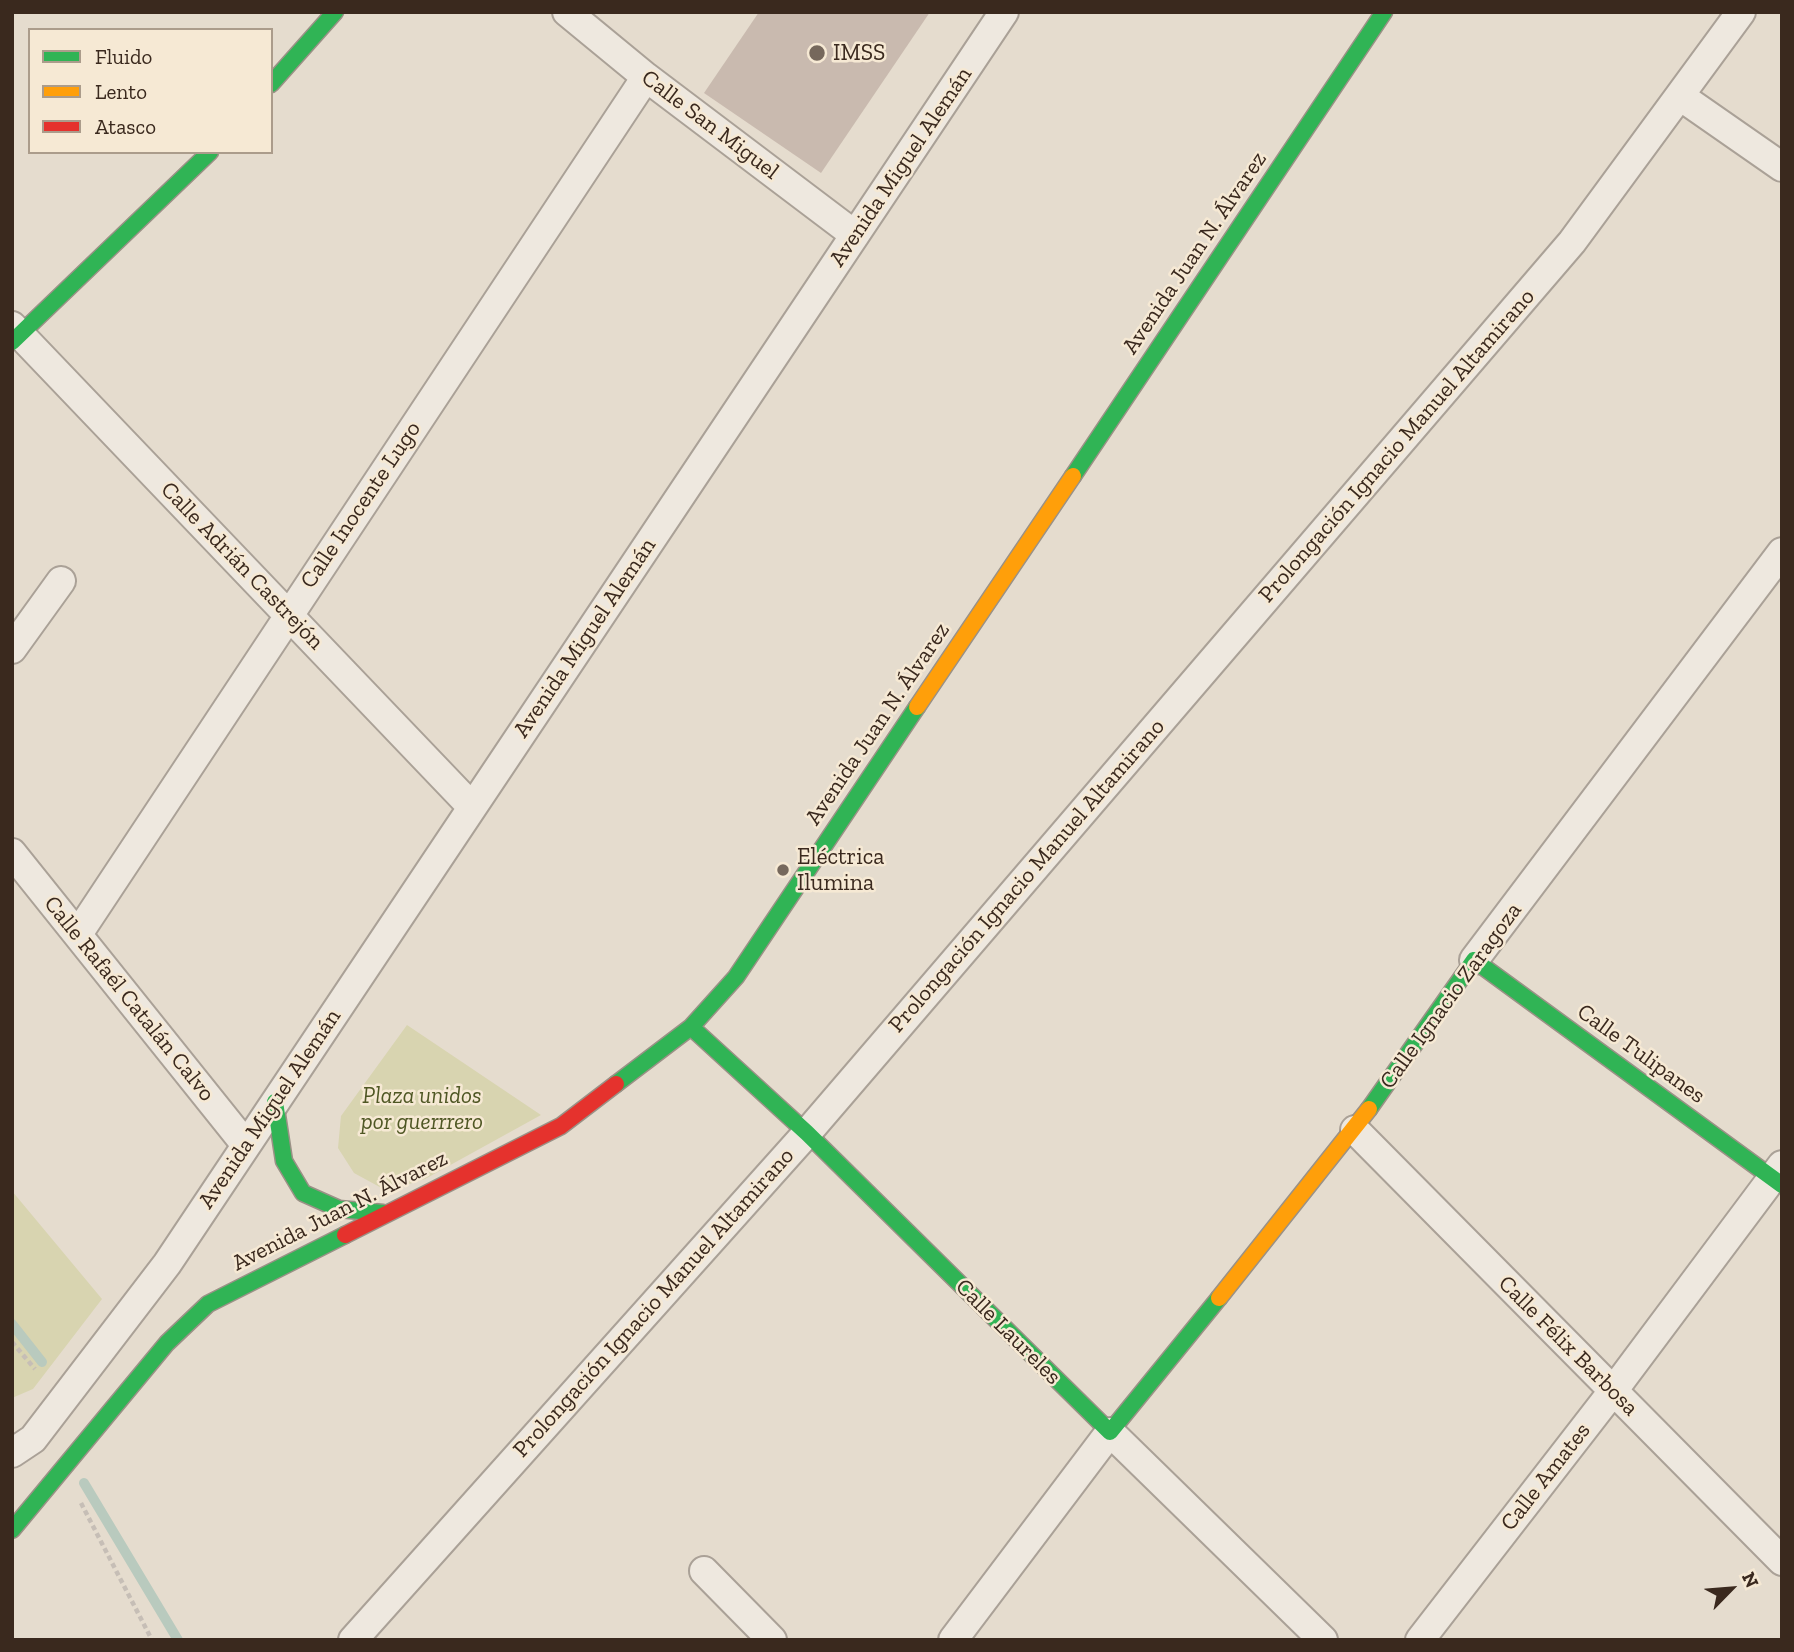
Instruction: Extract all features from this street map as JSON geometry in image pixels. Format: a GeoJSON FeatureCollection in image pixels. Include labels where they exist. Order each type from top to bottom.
{"type":"FeatureCollection","features":[{"type":"Feature","properties":{"kind":"main road"},"geometry":{"type":"LineString","coordinates":[[273,82],[335,12]]}},
{"type":"Feature","properties":{"kind":"main road","name":"Avenida Juan N. Álvarez"},"geometry":{"type":"LineString","coordinates":[[12,1530],[167,1343],[208,1304],[383,1213],[561,1126],[691,1027],[736,976],[1384,12]]}},
{"type":"Feature","properties":{"kind":"main road"},"geometry":{"type":"LineString","coordinates":[[15,334],[208,154]]}},
{"type":"Feature","properties":{"kind":"main road","name":"Calle Ignacio Zaragoza"},"geometry":{"type":"LineString","coordinates":[[1110,1432],[1355,1130],[1475,960]]}},
{"type":"Feature","properties":{"kind":"main road","name":"Calle Tulipanes"},"geometry":{"type":"LineString","coordinates":[[1475,960],[1778,1176]]}},
{"type":"Feature","properties":{"kind":"main road","name":"Calle Laureles"},"geometry":{"type":"LineString","coordinates":[[691,1027],[807,1133],[1110,1432]]}},
{"type":"Feature","properties":{"kind":"main road"},"geometry":{"type":"LineString","coordinates":[[275,1102],[284,1161],[303,1193],[339,1209],[383,1213]]}},
{"type":"Feature","properties":{"kind":"street","name":"Calle San Miguel"},"geometry":{"type":"LineString","coordinates":[[567,12],[646,77],[855,235]]}},
{"type":"Feature","properties":{"kind":"street","name":"Avenida Miguel Alemán"},"geometry":{"type":"LineString","coordinates":[[12,1453],[33,1439],[167,1264],[1004,12]]}},
{"type":"Feature","properties":{"kind":"street","name":"Prolongación Ignacio Manuel Altamirano"},"geometry":{"type":"LineString","coordinates":[[353,1640],[807,1133],[1572,242],[1741,12]]}},
{"type":"Feature","properties":{"kind":"street","name":"Calle Inocente Lugo"},"geometry":{"type":"LineString","coordinates":[[78,934],[646,77]]}},
{"type":"Feature","properties":{"kind":"street"},"geometry":{"type":"LineString","coordinates":[[1680,96],[1782,167]]}},
{"type":"Feature","properties":{"kind":"street","name":"Calle Adrián Castrejón"},"geometry":{"type":"LineString","coordinates":[[15,334],[472,807]]}},
{"type":"Feature","properties":{"kind":"street","name":"Calle Ignacio Zaragoza"},"geometry":{"type":"LineString","coordinates":[[1475,960],[1782,552]]}},
{"type":"Feature","properties":{"kind":"street"},"geometry":{"type":"LineString","coordinates":[[12,649],[61,581]]}},
{"type":"Feature","properties":{"kind":"street","name":"Calle Rafaél Catalán Calvo"},"geometry":{"type":"LineString","coordinates":[[12,853],[246,1145]]}},
{"type":"Feature","properties":{"kind":"street","name":"Calle Félix Barbosa"},"geometry":{"type":"LineString","coordinates":[[1355,1130],[1782,1562]]}},
{"type":"Feature","properties":{"kind":"street","name":"Calle Amates"},"geometry":{"type":"LineString","coordinates":[[1420,1640],[1778,1176]]}},
{"type":"Feature","properties":{"kind":"street"},"geometry":{"type":"LineString","coordinates":[[953,1640],[1110,1432]]}},
{"type":"Feature","properties":{"kind":"street","name":"Calle Laureles"},"geometry":{"type":"LineString","coordinates":[[1110,1432],[1323,1640]]}},
{"type":"Feature","properties":{"kind":"street"},"geometry":{"type":"LineString","coordinates":[[704,1571],[772,1640]]}},
{"type":"Feature","properties":{"kind":"path"},"geometry":{"type":"LineString","coordinates":[[12,1342],[35,1369]]}},
{"type":"Feature","properties":{"kind":"path"},"geometry":{"type":"LineString","coordinates":[[80,1501],[152,1640]]}},
{"type":"Feature","properties":{"kind":"green space","name":"Plaza unidos por guerrrero"},"geometry":{"type":"Polygon","coordinates":[[[407,1025],[541,1115],[425,1179],[387,1191],[354,1173],[338,1148],[341,1116],[407,1025]]]}},
{"type":"Feature","properties":{"kind":"green space"},"geometry":{"type":"Polygon","coordinates":[[[12,1191],[102,1299],[33,1389],[12,1398],[12,1191]]]}},
{"type":"Feature","properties":{"kind":"building","name":"IMSS"},"geometry":{"type":"Polygon","coordinates":[[[759,12],[930,12],[821,173],[704,93],[759,12]]]}},
{"type":"Feature","properties":{"kind":"waterway"},"geometry":{"type":"LineString","coordinates":[[12,1324],[42,1362]]}},
{"type":"Feature","properties":{"kind":"waterway"},"geometry":{"type":"LineString","coordinates":[[84,1483],[178,1640]]}},
{"type":"Feature","properties":{"kind":"traffic: fast"},"geometry":{"type":"LineString","coordinates":[[273,82],[335,12]]}},
{"type":"Feature","properties":{"kind":"traffic: fast"},"geometry":{"type":"LineString","coordinates":[[1073,476],[1384,12]]}},
{"type":"Feature","properties":{"kind":"traffic: fast"},"geometry":{"type":"LineString","coordinates":[[12,342],[208,154]]}},
{"type":"Feature","properties":{"kind":"traffic: fast"},"geometry":{"type":"LineString","coordinates":[[616,1084],[691,1027],[736,977],[917,707]]}},
{"type":"Feature","properties":{"kind":"traffic: fast"},"geometry":{"type":"LineString","coordinates":[[1369,1109],[1474,960],[1782,1185]]}},
{"type":"Feature","properties":{"kind":"traffic: fast"},"geometry":{"type":"LineString","coordinates":[[691,1027],[807,1133],[1110,1432],[1219,1298]]}},
{"type":"Feature","properties":{"kind":"traffic: fast"},"geometry":{"type":"LineString","coordinates":[[275,1102],[284,1161],[303,1193],[339,1209],[383,1213]]}},
{"type":"Feature","properties":{"kind":"traffic: fast"},"geometry":{"type":"LineString","coordinates":[[12,1530],[167,1343],[208,1304],[345,1235]]}},
{"type":"Feature","properties":{"kind":"traffic: slow"},"geometry":{"type":"LineString","coordinates":[[917,707],[1073,476]]}},
{"type":"Feature","properties":{"kind":"traffic: slow"},"geometry":{"type":"LineString","coordinates":[[1219,1298],[1369,1109]]}},
{"type":"Feature","properties":{"kind":"traffic: jam"},"geometry":{"type":"LineString","coordinates":[[345,1235],[561,1126],[616,1084]]}},
{"type":"Feature","properties":{"kind":"place","name":"IMSS"},"geometry":{"type":"Point","coordinates":[817,53]}},
{"type":"Feature","properties":{"kind":"place","name":"Eléctrica Ilumina"},"geometry":{"type":"Point","coordinates":[783,870]}}]}
